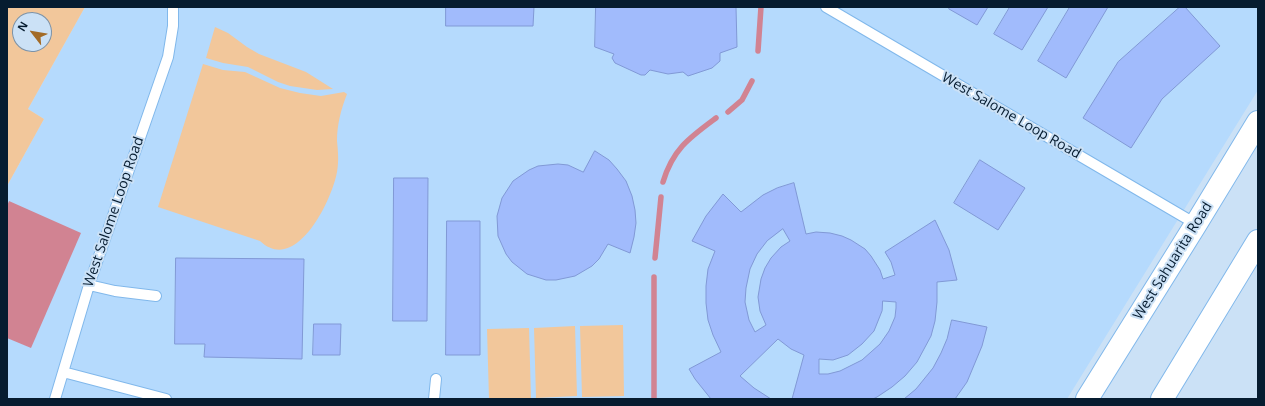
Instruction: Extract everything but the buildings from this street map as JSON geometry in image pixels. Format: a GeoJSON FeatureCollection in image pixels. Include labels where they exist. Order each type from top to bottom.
{"type":"FeatureCollection","features":[{"type":"Feature","properties":{"kind":"main road","name":"West Sahuarita Road"},"geometry":{"type":"LineString","coordinates":[[1087,399],[1258,122]]}},
{"type":"Feature","properties":{"kind":"main road"},"geometry":{"type":"LineString","coordinates":[[1162,399],[1258,241]]}},
{"type":"Feature","properties":{"kind":"lane","name":"West Salome Loop Road"},"geometry":{"type":"LineString","coordinates":[[55,399],[89,285],[168,57],[174,26],[173,7]]}},
{"type":"Feature","properties":{"kind":"lane","name":"West Salome Loop Road"},"geometry":{"type":"LineString","coordinates":[[826,7],[1196,224]]}},
{"type":"Feature","properties":{"kind":"lane"},"geometry":{"type":"LineString","coordinates":[[89,285],[115,291],[156,296]]}},
{"type":"Feature","properties":{"kind":"lane"},"geometry":{"type":"LineString","coordinates":[[63,372],[166,399]]}},
{"type":"Feature","properties":{"kind":"lane"},"geometry":{"type":"LineString","coordinates":[[434,399],[436,379]]}},
{"type":"Feature","properties":{"kind":"shaded area"},"geometry":{"type":"Polygon","coordinates":[[[7,7],[85,7],[28,109],[44,119],[7,186],[7,7]]]}},
{"type":"Feature","properties":{"kind":"shaded area"},"geometry":{"type":"Polygon","coordinates":[[[85,7],[1258,7],[1258,90],[1067,399],[7,399],[7,186],[44,119],[28,109],[85,7]]]}},
{"type":"Feature","properties":{"kind":"shaded area"},"geometry":{"type":"Polygon","coordinates":[[[215,27],[228,33],[259,54],[306,72],[333,89],[317,90],[290,86],[278,82],[248,67],[223,63],[206,58],[215,27]]]}},
{"type":"Feature","properties":{"kind":"shaded area"},"geometry":{"type":"Polygon","coordinates":[[[203,64],[223,70],[245,72],[280,88],[300,93],[321,96],[344,92],[347,94],[341,111],[338,129],[338,160],[334,184],[320,215],[310,230],[299,241],[287,248],[273,249],[260,241],[158,207],[203,64]]]}},
{"type":"Feature","properties":{"kind":"shaded area"},"geometry":{"type":"Polygon","coordinates":[[[9,201],[81,233],[31,348],[7,338],[7,206],[9,201]]]}},
{"type":"Feature","properties":{"kind":"shaded area"},"geometry":{"type":"Polygon","coordinates":[[[623,325],[624,396],[582,397],[580,326],[623,325]]]}},
{"type":"Feature","properties":{"kind":"shaded area"},"geometry":{"type":"Polygon","coordinates":[[[575,326],[577,396],[536,398],[534,328],[575,326]]]}},
{"type":"Feature","properties":{"kind":"shaded area"},"geometry":{"type":"Polygon","coordinates":[[[529,328],[531,398],[489,399],[487,329],[529,328]]]}},
{"type":"Feature","properties":{"kind":"waterway"},"geometry":{"type":"LineString","coordinates":[[758,51],[761,7]]}},
{"type":"Feature","properties":{"kind":"waterway"},"geometry":{"type":"LineString","coordinates":[[728,112],[742,100],[752,81]]}},
{"type":"Feature","properties":{"kind":"waterway"},"geometry":{"type":"LineString","coordinates":[[663,182],[672,161],[683,145],[716,118]]}},
{"type":"Feature","properties":{"kind":"waterway"},"geometry":{"type":"LineString","coordinates":[[655,258],[661,197]]}},
{"type":"Feature","properties":{"kind":"waterway"},"geometry":{"type":"LineString","coordinates":[[654,277],[654,399]]}}]}
